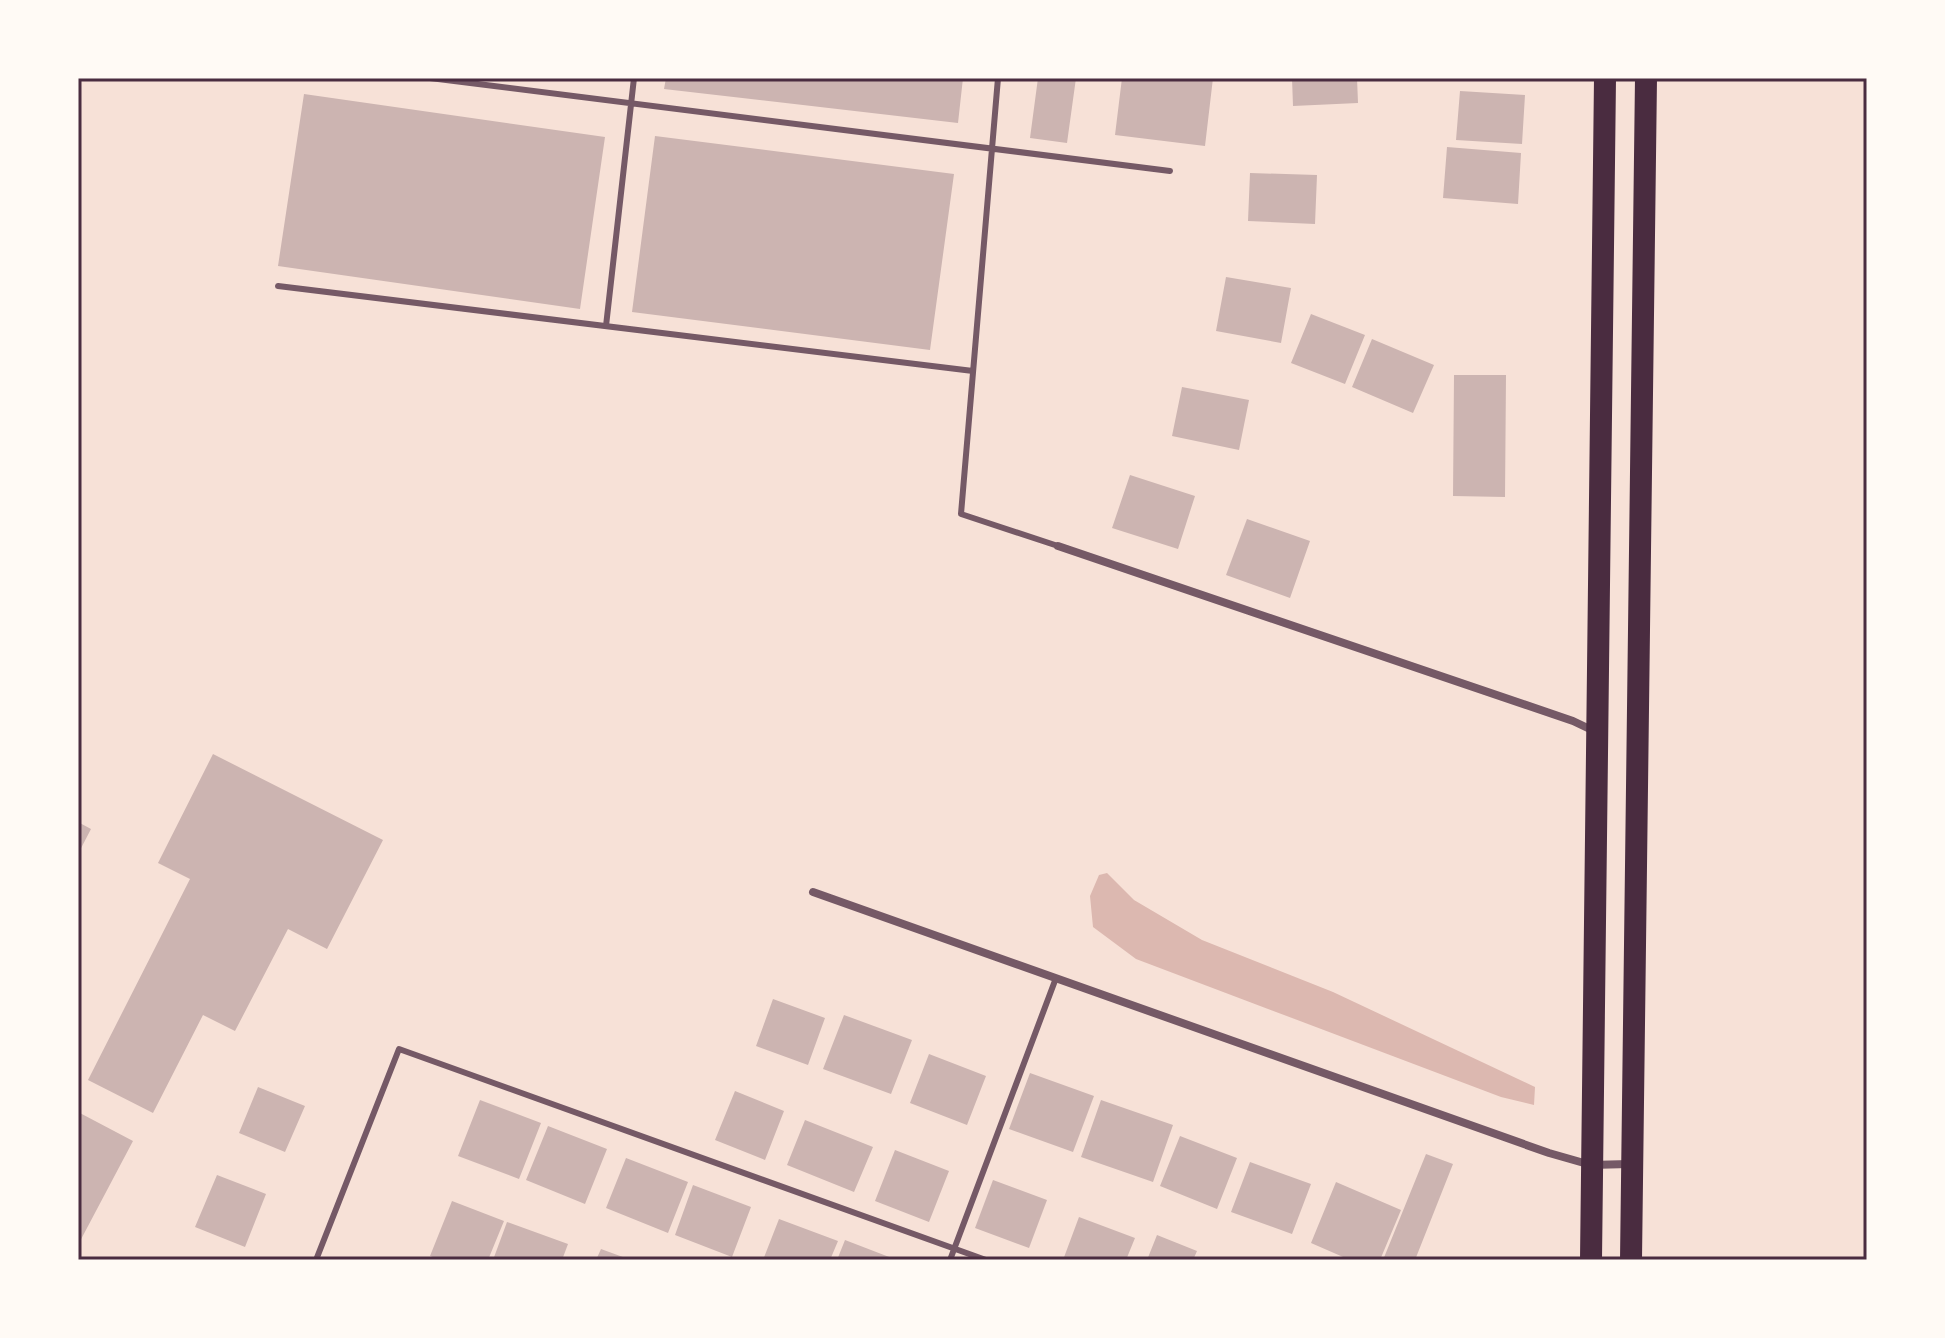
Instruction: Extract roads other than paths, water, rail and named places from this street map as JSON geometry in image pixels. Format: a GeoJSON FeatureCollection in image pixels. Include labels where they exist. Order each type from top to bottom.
{"type":"FeatureCollection","features":[{"type":"Feature","properties":{"kind":"highway"},"geometry":{"type":"LineString","coordinates":[[1591,1260],[1605,78]]}},
{"type":"Feature","properties":{"kind":"highway"},"geometry":{"type":"LineString","coordinates":[[1631,1260],[1646,78]]}},
{"type":"Feature","properties":{"kind":"street"},"geometry":{"type":"LineString","coordinates":[[1058,546],[1573,721],[1599,733]]}},
{"type":"Feature","properties":{"kind":"street"},"geometry":{"type":"LineString","coordinates":[[813,892],[1534,1148],[1591,1165],[1631,1163]]}},
{"type":"Feature","properties":{"kind":"lane"},"geometry":{"type":"LineString","coordinates":[[430,78],[1170,171]]}},
{"type":"Feature","properties":{"kind":"lane"},"geometry":{"type":"LineString","coordinates":[[606,326],[634,78]]}},
{"type":"Feature","properties":{"kind":"lane"},"geometry":{"type":"LineString","coordinates":[[998,78],[961,514],[1058,546]]}},
{"type":"Feature","properties":{"kind":"lane"},"geometry":{"type":"LineString","coordinates":[[278,286],[973,371]]}},
{"type":"Feature","properties":{"kind":"lane"},"geometry":{"type":"LineString","coordinates":[[950,1260],[1056,978]]}},
{"type":"Feature","properties":{"kind":"lane"},"geometry":{"type":"LineString","coordinates":[[316,1260],[399,1049],[986,1260]]}}]}
